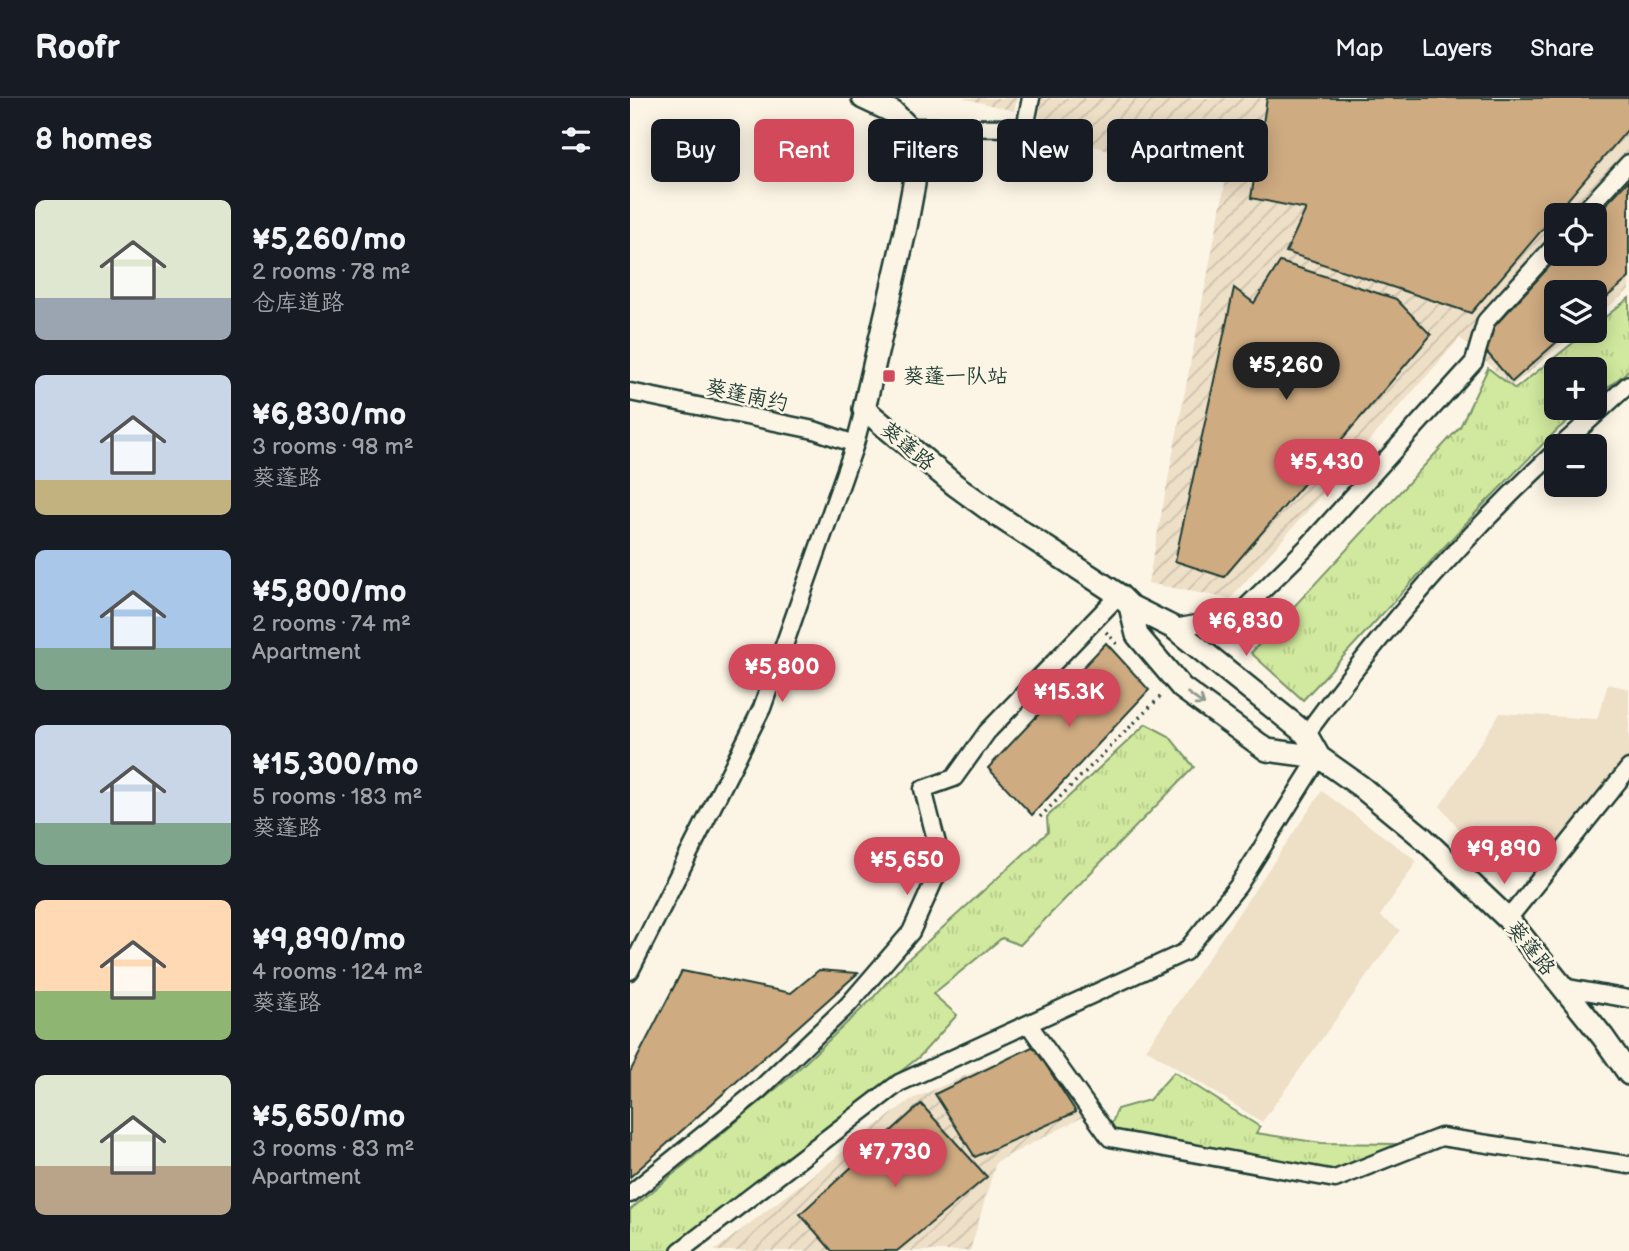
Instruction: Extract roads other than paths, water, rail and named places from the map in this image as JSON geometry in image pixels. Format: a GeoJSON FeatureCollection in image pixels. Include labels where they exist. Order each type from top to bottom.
{"type":"FeatureCollection","features":[{"type":"Feature","properties":{"kind":"street"},"geometry":{"type":"LineString","coordinates":[[863,98],[893,112],[900,119]]}},
{"type":"Feature","properties":{"kind":"street"},"geometry":{"type":"LineString","coordinates":[[983,128],[1026,128],[1031,98]]}},
{"type":"Feature","properties":{"kind":"street"},"geometry":{"type":"LineString","coordinates":[[1592,203],[1629,163]]}},
{"type":"Feature","properties":{"kind":"street","name":"葵蓬路"},"geometry":{"type":"LineString","coordinates":[[914,182],[864,409],[955,485],[1125,601],[1174,628],[1306,734],[1319,757],[1360,786],[1422,837],[1508,919],[1563,986],[1629,1074]]}},
{"type":"Feature","properties":{"kind":"street"},"geometry":{"type":"LineString","coordinates":[[1174,628],[1236,617],[1326,528],[1474,362],[1486,321],[1544,257]]}},
{"type":"Feature","properties":{"kind":"street"},"geometry":{"type":"LineString","coordinates":[[1574,434],[1629,384]]}},
{"type":"Feature","properties":{"kind":"street","name":"葵蓬南约"},"geometry":{"type":"LineString","coordinates":[[630,392],[814,430],[855,444]]}},
{"type":"Feature","properties":{"kind":"street"},"geometry":{"type":"LineString","coordinates":[[630,971],[762,708],[855,444],[864,409]]}},
{"type":"Feature","properties":{"kind":"street"},"geometry":{"type":"LineString","coordinates":[[1306,734],[1387,628],[1515,489],[1544,462]]}},
{"type":"Feature","properties":{"kind":"street"},"geometry":{"type":"LineString","coordinates":[[630,1194],[759,1090],[848,1005],[911,932],[942,863],[923,789],[954,778],[987,732],[1096,619],[1125,601]]}},
{"type":"Feature","properties":{"kind":"street","name":"葵蓬路"},"geometry":{"type":"LineString","coordinates":[[1125,601],[1137,635],[1182,688],[1267,750],[1319,757]]}},
{"type":"Feature","properties":{"kind":"street"},"geometry":{"type":"LineString","coordinates":[[680,1251],[899,1083],[1185,952],[1238,886],[1319,757]]}},
{"type":"Feature","properties":{"kind":"street"},"geometry":{"type":"LineString","coordinates":[[1508,919],[1628,772]]}},
{"type":"Feature","properties":{"kind":"street"},"geometry":{"type":"LineString","coordinates":[[1563,986],[1629,999]]}},
{"type":"Feature","properties":{"kind":"street"},"geometry":{"type":"LineString","coordinates":[[1029,1025],[1110,1138],[1335,1179],[1441,1138],[1629,1165]]}},
{"type":"Feature","properties":{"kind":"place","name":"葵蓬一队站"},"geometry":{"type":"Point","coordinates":[889,376]}}]}
